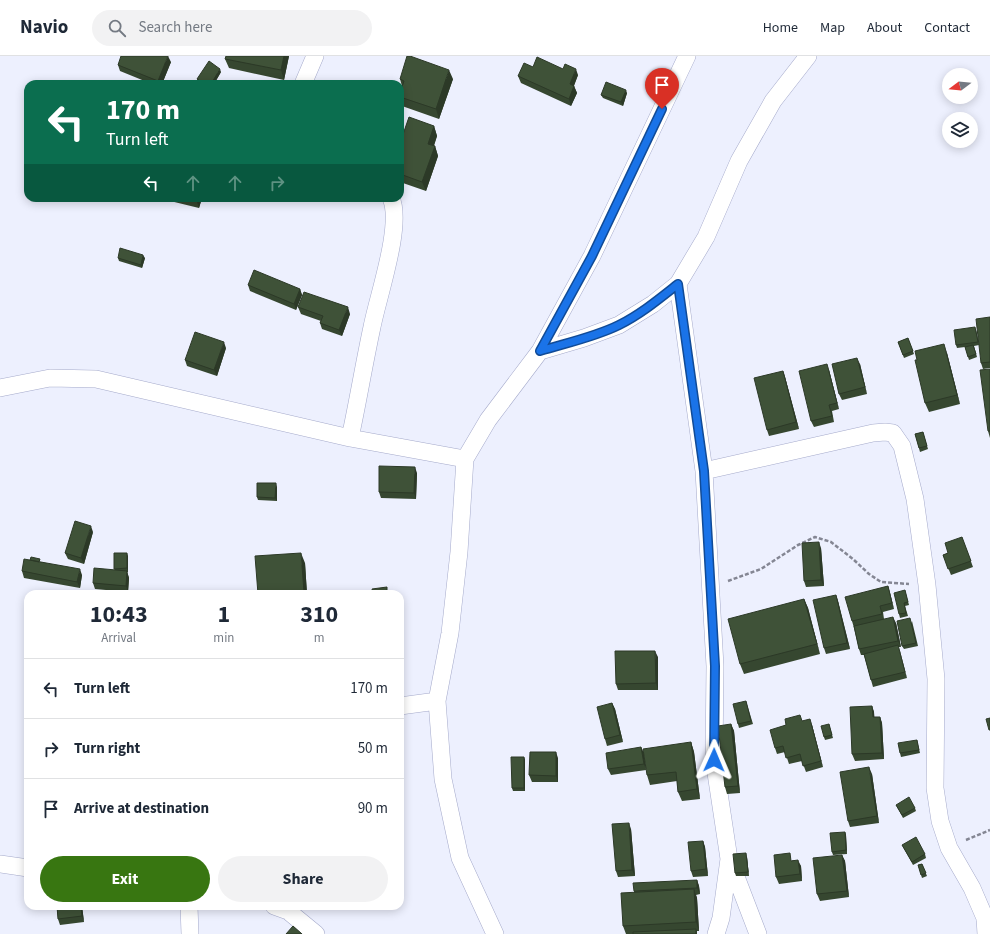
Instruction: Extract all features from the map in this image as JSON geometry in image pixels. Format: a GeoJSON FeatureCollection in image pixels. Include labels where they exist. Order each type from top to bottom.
{"type":"FeatureCollection","features":[{"type":"Feature","properties":{"kind":"street"},"geometry":{"type":"LineString","coordinates":[[305,80],[315,56]]}},
{"type":"Feature","properties":{"kind":"street"},"geometry":{"type":"LineString","coordinates":[[494,934],[460,858],[443,779],[437,701],[450,633],[459,552],[465,459],[488,420],[540,351],[592,256],[688,56]]}},
{"type":"Feature","properties":{"kind":"street"},"geometry":{"type":"LineString","coordinates":[[540,351],[584,338],[619,325],[653,304],[678,284],[706,237],[739,161],[754,134],[773,101],[808,56]]}},
{"type":"Feature","properties":{"kind":"street"},"geometry":{"type":"LineString","coordinates":[[350,438],[361,389],[372,327],[390,251],[395,222],[392,202]]}},
{"type":"Feature","properties":{"kind":"street"},"geometry":{"type":"LineString","coordinates":[[678,284],[704,471],[715,666],[714,760],[729,859],[758,934]]}},
{"type":"Feature","properties":{"kind":"street"},"geometry":{"type":"LineString","coordinates":[[0,388],[50,378],[96,379],[350,438],[465,459]]}},
{"type":"Feature","properties":{"kind":"street"},"geometry":{"type":"LineString","coordinates":[[704,471],[873,433],[886,432],[894,434],[902,446],[915,499],[927,585],[936,679],[936,788],[940,821],[949,848],[972,888],[985,918],[986,934]]}},
{"type":"Feature","properties":{"kind":"street"},"geometry":{"type":"LineString","coordinates":[[404,705],[437,701]]}},
{"type":"Feature","properties":{"kind":"street"},"geometry":{"type":"LineString","coordinates":[[716,934],[721,918],[729,859]]}},
{"type":"Feature","properties":{"kind":"street"},"geometry":{"type":"LineString","coordinates":[[0,864],[24,867]]}},
{"type":"Feature","properties":{"kind":"street"},"geometry":{"type":"LineString","coordinates":[[189,910],[190,934]]}},
{"type":"Feature","properties":{"kind":"street"},"geometry":{"type":"LineString","coordinates":[[285,910],[316,934]]}},
{"type":"Feature","properties":{"kind":"path"},"geometry":{"type":"LineString","coordinates":[[710,588],[761,569],[798,545],[815,538],[831,542],[869,574],[881,582],[927,585]]}},
{"type":"Feature","properties":{"kind":"path"},"geometry":{"type":"LineString","coordinates":[[949,848],[990,830]]}},
{"type":"Feature","properties":{"kind":"building"},"geometry":{"type":"Polygon","coordinates":[[[121,56],[168,56],[158,80],[118,65],[121,56]]]}},
{"type":"Feature","properties":{"kind":"building"},"geometry":{"type":"Polygon","coordinates":[[[226,56],[284,56],[281,70],[225,59],[226,56]]]}},
{"type":"Feature","properties":{"kind":"building"},"geometry":{"type":"Polygon","coordinates":[[[407,56],[449,70],[436,109],[404,98],[404,80],[400,79],[407,56]]]}},
{"type":"Feature","properties":{"kind":"building"},"geometry":{"type":"Polygon","coordinates":[[[537,57],[563,69],[565,64],[576,69],[570,84],[574,86],[569,99],[518,76],[524,63],[533,67],[537,57]]]}},
{"type":"Feature","properties":{"kind":"building"},"geometry":{"type":"Polygon","coordinates":[[[209,61],[220,69],[213,80],[197,79],[209,61]]]}},
{"type":"Feature","properties":{"kind":"building"},"geometry":{"type":"Polygon","coordinates":[[[606,82],[626,90],[621,102],[601,95],[606,82]]]}},
{"type":"Feature","properties":{"kind":"building"},"geometry":{"type":"Polygon","coordinates":[[[409,117],[434,126],[428,144],[435,146],[422,182],[404,175],[404,131],[409,117]]]}},
{"type":"Feature","properties":{"kind":"building"},"geometry":{"type":"Polygon","coordinates":[[[120,248],[143,255],[141,265],[118,258],[120,248]]]}},
{"type":"Feature","properties":{"kind":"building"},"geometry":{"type":"Polygon","coordinates":[[[254,270],[300,289],[294,304],[248,285],[254,270]]]}},
{"type":"Feature","properties":{"kind":"building"},"geometry":{"type":"Polygon","coordinates":[[[304,292],[348,307],[339,330],[320,323],[323,316],[298,307],[304,292]]]}},
{"type":"Feature","properties":{"kind":"building"},"geometry":{"type":"Polygon","coordinates":[[[990,317],[990,362],[981,363],[976,319],[990,317]]]}},
{"type":"Feature","properties":{"kind":"building"},"geometry":{"type":"Polygon","coordinates":[[[975,327],[978,342],[956,345],[954,330],[975,327]]]}},
{"type":"Feature","properties":{"kind":"building"},"geometry":{"type":"Polygon","coordinates":[[[195,332],[224,342],[214,370],[185,360],[195,332]]]}},
{"type":"Feature","properties":{"kind":"building"},"geometry":{"type":"Polygon","coordinates":[[[908,338],[913,351],[903,355],[898,342],[908,338]]]}},
{"type":"Feature","properties":{"kind":"building"},"geometry":{"type":"Polygon","coordinates":[[[944,344],[957,395],[925,403],[915,360],[917,360],[915,351],[944,344]]]}},
{"type":"Feature","properties":{"kind":"building"},"geometry":{"type":"Polygon","coordinates":[[[973,345],[976,354],[968,357],[965,347],[973,345]]]}},
{"type":"Feature","properties":{"kind":"building"},"geometry":{"type":"Polygon","coordinates":[[[857,358],[865,387],[839,394],[832,364],[857,358]]]}},
{"type":"Feature","properties":{"kind":"building"},"geometry":{"type":"Polygon","coordinates":[[[827,364],[837,403],[829,405],[832,416],[811,421],[799,371],[827,364]]]}},
{"type":"Feature","properties":{"kind":"building"},"geometry":{"type":"Polygon","coordinates":[[[990,369],[990,431],[988,431],[980,370],[990,369]]]}},
{"type":"Feature","properties":{"kind":"building"},"geometry":{"type":"Polygon","coordinates":[[[783,371],[796,422],[767,430],[754,378],[783,371]]]}},
{"type":"Feature","properties":{"kind":"building"},"geometry":{"type":"Polygon","coordinates":[[[923,432],[927,446],[919,448],[915,434],[923,432]]]}},
{"type":"Feature","properties":{"kind":"building"},"geometry":{"type":"Polygon","coordinates":[[[379,466],[415,467],[414,493],[379,492],[379,466]]]}},
{"type":"Feature","properties":{"kind":"building"},"geometry":{"type":"Polygon","coordinates":[[[257,483],[276,483],[275,498],[257,497],[257,483]]]}},
{"type":"Feature","properties":{"kind":"building"},"geometry":{"type":"Polygon","coordinates":[[[75,521],[91,526],[81,558],[65,553],[75,521]]]}},
{"type":"Feature","properties":{"kind":"building"},"geometry":{"type":"Polygon","coordinates":[[[962,537],[971,561],[948,569],[943,555],[948,553],[945,543],[962,537]]]}},
{"type":"Feature","properties":{"kind":"building"},"geometry":{"type":"Polygon","coordinates":[[[819,542],[821,580],[804,581],[802,543],[819,542]]]}},
{"type":"Feature","properties":{"kind":"building"},"geometry":{"type":"Polygon","coordinates":[[[114,553],[127,553],[127,568],[114,569],[114,553]]]}},
{"type":"Feature","properties":{"kind":"building"},"geometry":{"type":"Polygon","coordinates":[[[301,553],[304,590],[258,590],[255,556],[301,553]]]}},
{"type":"Feature","properties":{"kind":"building"},"geometry":{"type":"Polygon","coordinates":[[[31,557],[40,559],[39,562],[30,560],[31,557]]]}},
{"type":"Feature","properties":{"kind":"building"},"geometry":{"type":"Polygon","coordinates":[[[24,559],[80,569],[77,582],[22,571],[24,559]]]}},
{"type":"Feature","properties":{"kind":"building"},"geometry":{"type":"Polygon","coordinates":[[[94,568],[127,571],[126,586],[93,583],[94,568]]]}},
{"type":"Feature","properties":{"kind":"building"},"geometry":{"type":"Polygon","coordinates":[[[888,586],[892,603],[880,606],[882,614],[852,621],[845,597],[888,586]]]}},
{"type":"Feature","properties":{"kind":"building"},"geometry":{"type":"Polygon","coordinates":[[[387,587],[387,590],[372,589],[387,587]]]}},
{"type":"Feature","properties":{"kind":"building"},"geometry":{"type":"Polygon","coordinates":[[[905,590],[908,602],[904,603],[906,613],[899,614],[894,593],[905,590]]]}},
{"type":"Feature","properties":{"kind":"building"},"geometry":{"type":"Polygon","coordinates":[[[836,595],[847,643],[824,648],[813,600],[836,595]]]}},
{"type":"Feature","properties":{"kind":"building"},"geometry":{"type":"Polygon","coordinates":[[[804,599],[817,644],[740,664],[728,619],[804,599]]]}},
{"type":"Feature","properties":{"kind":"building"},"geometry":{"type":"Polygon","coordinates":[[[893,617],[898,641],[859,649],[854,626],[893,617]]]}},
{"type":"Feature","properties":{"kind":"building"},"geometry":{"type":"Polygon","coordinates":[[[910,618],[916,643],[902,646],[897,621],[910,618]]]}},
{"type":"Feature","properties":{"kind":"building"},"geometry":{"type":"Polygon","coordinates":[[[898,645],[905,672],[871,680],[864,654],[898,645]]]}},
{"type":"Feature","properties":{"kind":"building"},"geometry":{"type":"Polygon","coordinates":[[[615,651],[655,651],[656,683],[616,684],[615,651]]]}},
{"type":"Feature","properties":{"kind":"building"},"geometry":{"type":"Polygon","coordinates":[[[746,701],[751,721],[738,724],[733,704],[746,701]]]}},
{"type":"Feature","properties":{"kind":"building"},"geometry":{"type":"Polygon","coordinates":[[[612,703],[620,735],[605,739],[597,707],[612,703]]]}},
{"type":"Feature","properties":{"kind":"building"},"geometry":{"type":"Polygon","coordinates":[[[872,706],[873,717],[880,717],[882,753],[852,754],[850,707],[872,706]]]}},
{"type":"Feature","properties":{"kind":"building"},"geometry":{"type":"Polygon","coordinates":[[[800,715],[802,721],[810,719],[821,761],[803,766],[800,754],[786,758],[783,746],[775,748],[770,730],[786,725],[785,719],[800,715]]]}},
{"type":"Feature","properties":{"kind":"building"},"geometry":{"type":"Polygon","coordinates":[[[990,718],[990,730],[989,730],[986,719],[990,718]]]}},
{"type":"Feature","properties":{"kind":"building"},"geometry":{"type":"Polygon","coordinates":[[[731,724],[738,786],[725,787],[718,726],[731,724]]]}},
{"type":"Feature","properties":{"kind":"building"},"geometry":{"type":"Polygon","coordinates":[[[829,724],[832,735],[824,737],[821,726],[829,724]]]}},
{"type":"Feature","properties":{"kind":"building"},"geometry":{"type":"Polygon","coordinates":[[[917,740],[919,750],[900,753],[898,743],[917,740]]]}},
{"type":"Feature","properties":{"kind":"building"},"geometry":{"type":"Polygon","coordinates":[[[691,742],[697,789],[678,792],[676,772],[647,775],[643,749],[691,742]]]}},
{"type":"Feature","properties":{"kind":"building"},"geometry":{"type":"Polygon","coordinates":[[[641,747],[644,764],[608,769],[606,753],[641,747]]]}},
{"type":"Feature","properties":{"kind":"building"},"geometry":{"type":"Polygon","coordinates":[[[530,752],[556,752],[556,776],[529,775],[530,752]]]}},
{"type":"Feature","properties":{"kind":"building"},"geometry":{"type":"Polygon","coordinates":[[[511,757],[524,757],[524,788],[512,788],[511,757]]]}},
{"type":"Feature","properties":{"kind":"building"},"geometry":{"type":"Polygon","coordinates":[[[869,767],[877,816],[848,821],[840,772],[869,767]]]}},
{"type":"Feature","properties":{"kind":"building"},"geometry":{"type":"Polygon","coordinates":[[[909,797],[915,808],[902,815],[896,805],[909,797]]]}},
{"type":"Feature","properties":{"kind":"building"},"geometry":{"type":"Polygon","coordinates":[[[629,823],[632,870],[616,871],[612,824],[629,823]]]}},
{"type":"Feature","properties":{"kind":"building"},"geometry":{"type":"Polygon","coordinates":[[[845,832],[846,850],[832,852],[830,833],[845,832]]]}},
{"type":"Feature","properties":{"kind":"building"},"geometry":{"type":"Polygon","coordinates":[[[916,837],[925,854],[912,862],[902,845],[916,837]]]}},
{"type":"Feature","properties":{"kind":"building"},"geometry":{"type":"Polygon","coordinates":[[[703,841],[706,869],[691,871],[688,842],[703,841]]]}},
{"type":"Feature","properties":{"kind":"building"},"geometry":{"type":"Polygon","coordinates":[[[746,853],[748,872],[735,873],[733,854],[746,853]]]}},
{"type":"Feature","properties":{"kind":"building"},"geometry":{"type":"Polygon","coordinates":[[[790,853],[791,861],[798,860],[800,874],[776,877],[774,855],[790,853]]]}},
{"type":"Feature","properties":{"kind":"building"},"geometry":{"type":"Polygon","coordinates":[[[842,855],[847,891],[817,894],[813,858],[842,855]]]}},
{"type":"Feature","properties":{"kind":"building"},"geometry":{"type":"Polygon","coordinates":[[[922,864],[926,873],[921,875],[918,865],[922,864]]]}},
{"type":"Feature","properties":{"kind":"building"},"geometry":{"type":"Polygon","coordinates":[[[697,880],[697,888],[634,891],[633,883],[697,880]]]}},
{"type":"Feature","properties":{"kind":"building"},"geometry":{"type":"Polygon","coordinates":[[[694,889],[696,922],[623,926],[621,893],[694,889]]]}},
{"type":"Feature","properties":{"kind":"building"},"geometry":{"type":"Polygon","coordinates":[[[57,910],[81,910],[82,916],[58,919],[57,910]]]}},
{"type":"Feature","properties":{"kind":"building"},"geometry":{"type":"Polygon","coordinates":[[[293,926],[302,934],[286,934],[293,926]]]}},
{"type":"Feature","properties":{"kind":"building"},"geometry":{"type":"Polygon","coordinates":[[[696,929],[696,934],[633,934],[633,932],[696,929]]]}},
{"type":"Feature","properties":{"kind":"route"},"geometry":{"type":"LineString","coordinates":[[662,109],[592,256],[540,351],[584,338],[619,325],[653,304],[678,284],[704,471],[715,666],[714,760]]}}]}
